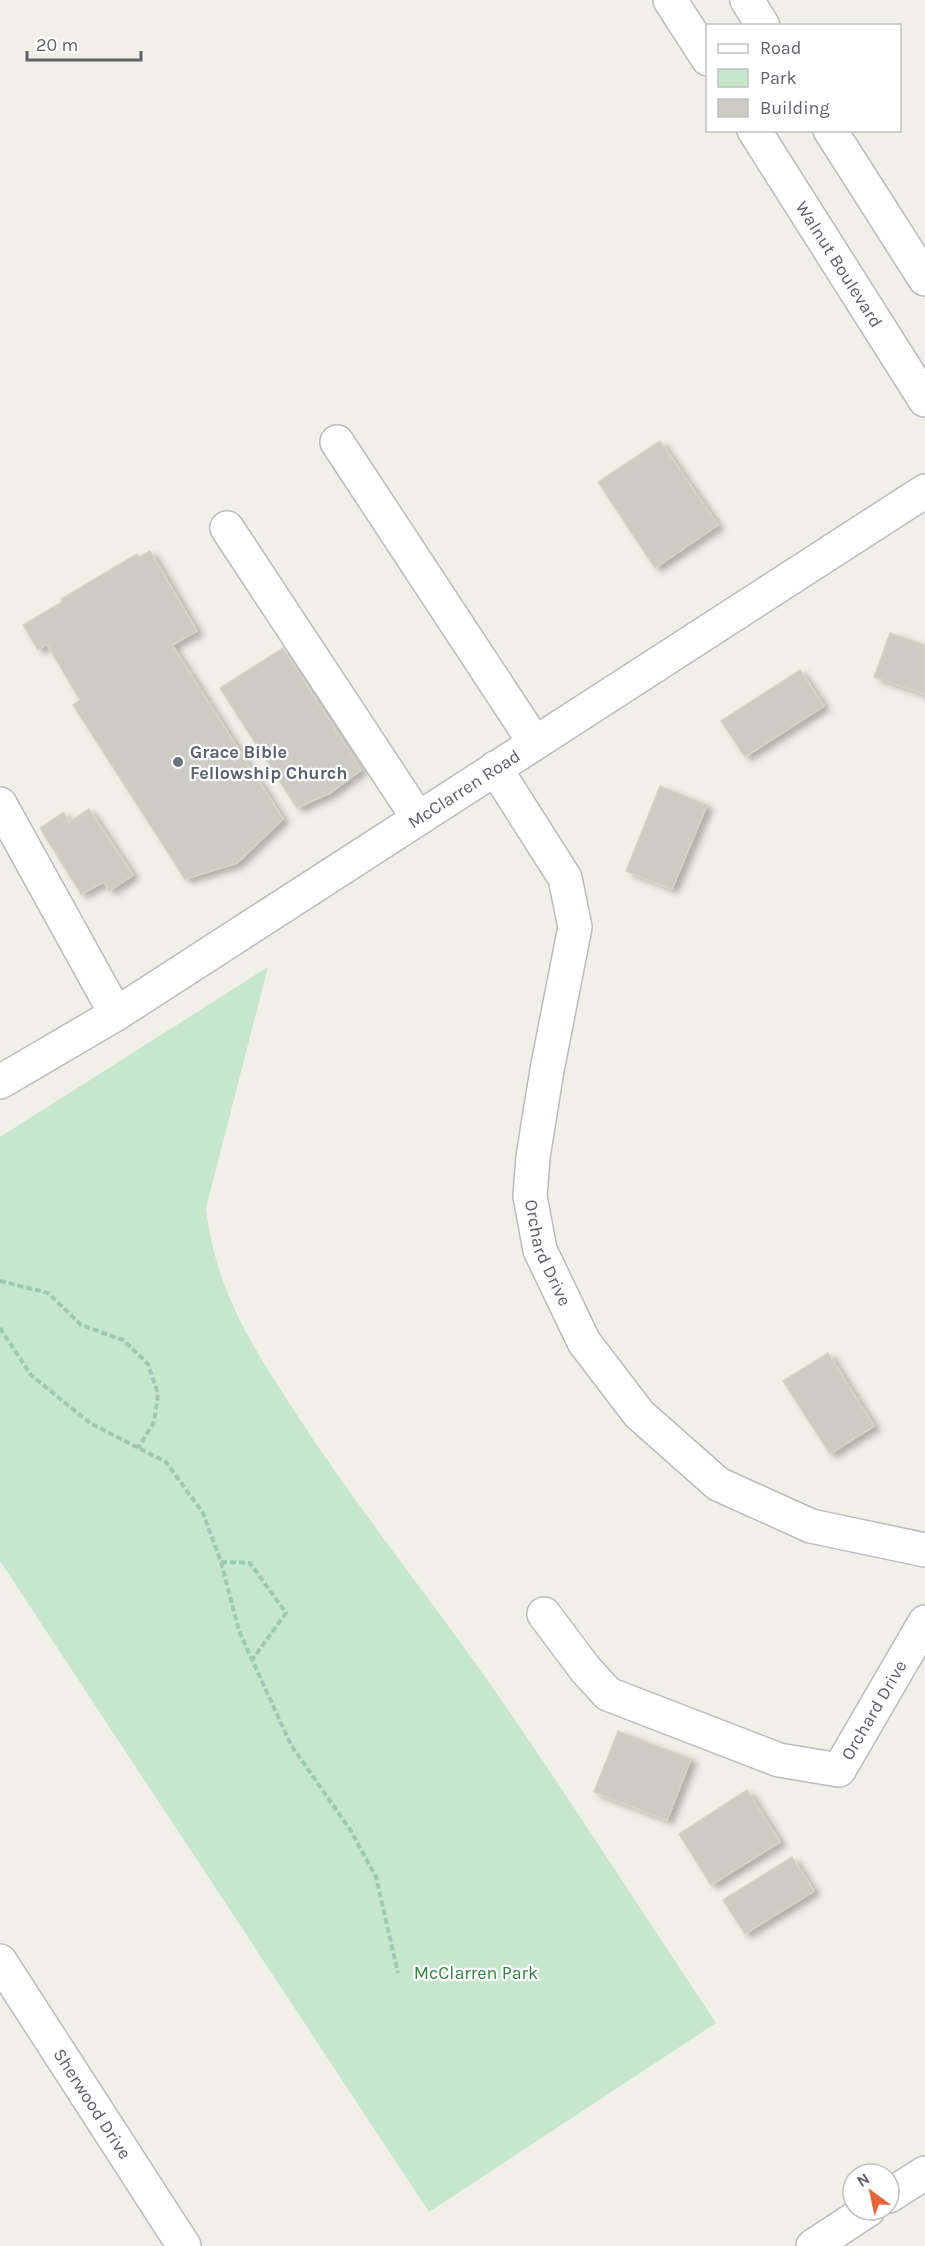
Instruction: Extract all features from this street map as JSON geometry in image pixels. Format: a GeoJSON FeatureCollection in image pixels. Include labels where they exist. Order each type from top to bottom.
{"type":"FeatureCollection","features":[{"type":"Feature","properties":{"kind":"street"},"geometry":{"type":"LineString","coordinates":[[670,0],[706,56]]}},
{"type":"Feature","properties":{"kind":"street"},"geometry":{"type":"LineString","coordinates":[[747,0],[762,24]]}},
{"type":"Feature","properties":{"kind":"street","name":"Walnut Boulevard"},"geometry":{"type":"LineString","coordinates":[[754,132],[925,400]]}},
{"type":"Feature","properties":{"kind":"street"},"geometry":{"type":"LineString","coordinates":[[831,132],[925,279]]}},
{"type":"Feature","properties":{"kind":"street"},"geometry":{"type":"LineString","coordinates":[[337,442],[535,742]]}},
{"type":"Feature","properties":{"kind":"street","name":"McClarren Road"},"geometry":{"type":"LineString","coordinates":[[0,1082],[116,1014],[925,491]]}},
{"type":"Feature","properties":{"kind":"street"},"geometry":{"type":"LineString","coordinates":[[227,528],[418,818]]}},
{"type":"Feature","properties":{"kind":"street","name":"Orchard Drive"},"geometry":{"type":"LineString","coordinates":[[495,768],[565,878],[575,927],[533,1157],[530,1196],[540,1250],[584,1342],[639,1414],[718,1484],[811,1526],[925,1550]]}},
{"type":"Feature","properties":{"kind":"street"},"geometry":{"type":"LineString","coordinates":[[0,804],[116,1014]]}},
{"type":"Feature","properties":{"kind":"street","name":"Orchard Drive"},"geometry":{"type":"LineString","coordinates":[[544,1614],[586,1670],[608,1694],[779,1760],[839,1770],[925,1622]]}},
{"type":"Feature","properties":{"kind":"street","name":"Sherwood Drive"},"geometry":{"type":"LineString","coordinates":[[0,1961],[184,2246]]}},
{"type":"Feature","properties":{"kind":"street"},"geometry":{"type":"LineString","coordinates":[[901,2188],[925,2173]]}},
{"type":"Feature","properties":{"kind":"street"},"geometry":{"type":"LineString","coordinates":[[813,2246],[850,2222]]}},
{"type":"Feature","properties":{"kind":"path"},"geometry":{"type":"LineString","coordinates":[[0,1281],[48,1293],[81,1325],[123,1340],[148,1364],[158,1394],[154,1422],[138,1448]]}},
{"type":"Feature","properties":{"kind":"path"},"geometry":{"type":"LineString","coordinates":[[0,1328],[31,1375],[90,1423],[166,1462],[203,1513],[221,1562],[239,1632],[291,1745],[351,1831],[376,1877],[398,1973]]}},
{"type":"Feature","properties":{"kind":"path"},"geometry":{"type":"LineString","coordinates":[[221,1562],[250,1563],[286,1613],[252,1660]]}},
{"type":"Feature","properties":{"kind":"green space","name":"McClarren Park"},"geometry":{"type":"Polygon","coordinates":[[[268,967],[206,1208],[218,1266],[227,1292],[251,1341],[319,1448],[511,1714],[716,2023],[429,2212],[0,1561],[0,1137],[268,967]]]}},
{"type":"Feature","properties":{"kind":"building"},"geometry":{"type":"Polygon","coordinates":[[[660,441],[718,525],[655,568],[598,482],[660,441]]]}},
{"type":"Feature","properties":{"kind":"building","name":"Grace Bible Fellowship Church"},"geometry":{"type":"Polygon","coordinates":[[[150,551],[197,631],[172,645],[283,819],[237,863],[185,879],[73,705],[80,700],[47,644],[38,650],[23,625],[62,602],[61,599],[137,554],[139,557],[150,551]]]}},
{"type":"Feature","properties":{"kind":"building"},"geometry":{"type":"Polygon","coordinates":[[[890,633],[925,645],[925,694],[874,677],[890,633]]]}},
{"type":"Feature","properties":{"kind":"building"},"geometry":{"type":"Polygon","coordinates":[[[283,648],[361,770],[330,793],[297,808],[220,688],[283,648]]]}},
{"type":"Feature","properties":{"kind":"building"},"geometry":{"type":"Polygon","coordinates":[[[800,670],[824,706],[745,757],[721,721],[800,670]]]}},
{"type":"Feature","properties":{"kind":"building"},"geometry":{"type":"Polygon","coordinates":[[[660,786],[707,805],[672,889],[626,871],[660,786]]]}},
{"type":"Feature","properties":{"kind":"building"},"geometry":{"type":"Polygon","coordinates":[[[89,809],[133,875],[109,891],[104,882],[81,894],[40,828],[64,812],[69,822],[89,809]]]}},
{"type":"Feature","properties":{"kind":"building"},"geometry":{"type":"Polygon","coordinates":[[[828,1353],[874,1426],[830,1454],[783,1381],[828,1353]]]}},
{"type":"Feature","properties":{"kind":"building"},"geometry":{"type":"Polygon","coordinates":[[[618,1731],[691,1759],[667,1820],[594,1792],[618,1731]]]}},
{"type":"Feature","properties":{"kind":"building"},"geometry":{"type":"Polygon","coordinates":[[[747,1790],[780,1842],[711,1885],[679,1834],[747,1790]]]}},
{"type":"Feature","properties":{"kind":"building"},"geometry":{"type":"Polygon","coordinates":[[[792,1857],[814,1891],[745,1934],[723,1900],[792,1857]]]}},
{"type":"Feature","properties":{"kind":"place","name":"Grace Bible Fellowship Church"},"geometry":{"type":"Point","coordinates":[178,762]}}]}
